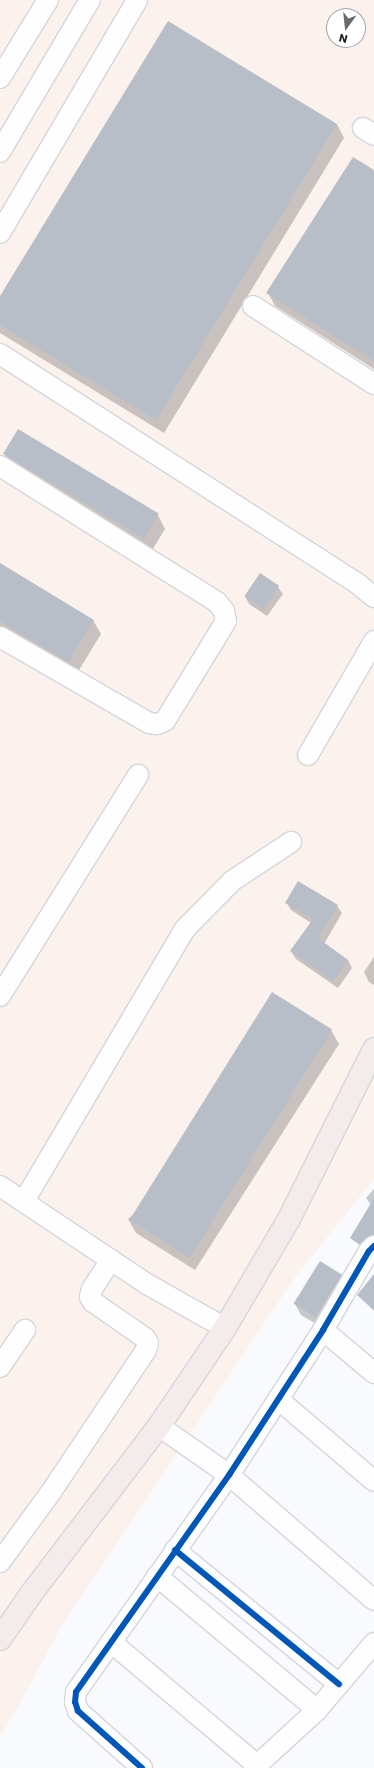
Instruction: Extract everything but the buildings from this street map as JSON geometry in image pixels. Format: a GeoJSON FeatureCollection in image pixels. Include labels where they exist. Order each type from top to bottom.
{"type":"FeatureCollection","features":[{"type":"Feature","properties":{"kind":"main road"},"geometry":{"type":"LineString","coordinates":[[0,1639],[31,1594],[159,1426],[225,1328],[289,1219],[374,1049]]}},
{"type":"Feature","properties":{"kind":"street"},"geometry":{"type":"LineString","coordinates":[[0,78],[48,0]]}},
{"type":"Feature","properties":{"kind":"street"},"geometry":{"type":"LineString","coordinates":[[0,152],[90,0]]}},
{"type":"Feature","properties":{"kind":"street"},"geometry":{"type":"LineString","coordinates":[[0,233],[137,0]]}},
{"type":"Feature","properties":{"kind":"street"},"geometry":{"type":"LineString","coordinates":[[253,306],[374,384]]}},
{"type":"Feature","properties":{"kind":"street"},"geometry":{"type":"LineString","coordinates":[[0,354],[351,580],[374,597]]}},
{"type":"Feature","properties":{"kind":"street"},"geometry":{"type":"LineString","coordinates":[[0,466],[217,602],[224,611],[226,621],[165,721],[158,724],[149,723],[0,637]]}},
{"type":"Feature","properties":{"kind":"street"},"geometry":{"type":"LineString","coordinates":[[308,755],[374,641]]}},
{"type":"Feature","properties":{"kind":"street"},"geometry":{"type":"LineString","coordinates":[[2,987],[138,775]]}},
{"type":"Feature","properties":{"kind":"street"},"geometry":{"type":"LineString","coordinates":[[24,1201],[184,930],[232,881],[291,842]]}},
{"type":"Feature","properties":{"kind":"street"},"geometry":{"type":"LineString","coordinates":[[2,1193],[24,1201],[147,1284],[225,1328]]}},
{"type":"Feature","properties":{"kind":"street"},"geometry":{"type":"LineString","coordinates":[[142,1768],[78,1711],[75,1702],[76,1692],[229,1475],[323,1330],[372,1251]]}},
{"type":"Feature","properties":{"kind":"street"},"geometry":{"type":"LineString","coordinates":[[0,1562],[51,1492],[146,1350],[148,1343],[145,1338],[93,1302],[90,1296],[92,1289],[111,1260]]}},
{"type":"Feature","properties":{"kind":"street"},"geometry":{"type":"LineString","coordinates":[[0,1367],[25,1330]]}},
{"type":"Feature","properties":{"kind":"street"},"geometry":{"type":"LineString","coordinates":[[323,1330],[374,1373]]}},
{"type":"Feature","properties":{"kind":"street"},"geometry":{"type":"LineString","coordinates":[[278,1399],[374,1481]]}},
{"type":"Feature","properties":{"kind":"street"},"geometry":{"type":"LineString","coordinates":[[159,1426],[229,1475],[374,1600]]}},
{"type":"Feature","properties":{"kind":"street"},"geometry":{"type":"LineString","coordinates":[[175,1550],[339,1684]]}},
{"type":"Feature","properties":{"kind":"street"},"geometry":{"type":"LineString","coordinates":[[157,1576],[317,1710]]}},
{"type":"Feature","properties":{"kind":"street"},"geometry":{"type":"LineString","coordinates":[[111,1642],[255,1766],[317,1710],[373,1646]]}},
{"type":"Feature","properties":{"kind":"shaded area"},"geometry":{"type":"Polygon","coordinates":[[[0,0],[374,0],[374,1179],[296,1276],[60,1629],[13,1716],[0,1736],[0,0]]]}},
{"type":"Feature","properties":{"kind":"cycle path"},"geometry":{"type":"LineString","coordinates":[[142,1768],[78,1711],[75,1702],[76,1692],[229,1475],[323,1330],[369,1251],[374,1246]]}},
{"type":"Feature","properties":{"kind":"cycle path"},"geometry":{"type":"LineString","coordinates":[[175,1550],[339,1684]]}}]}
